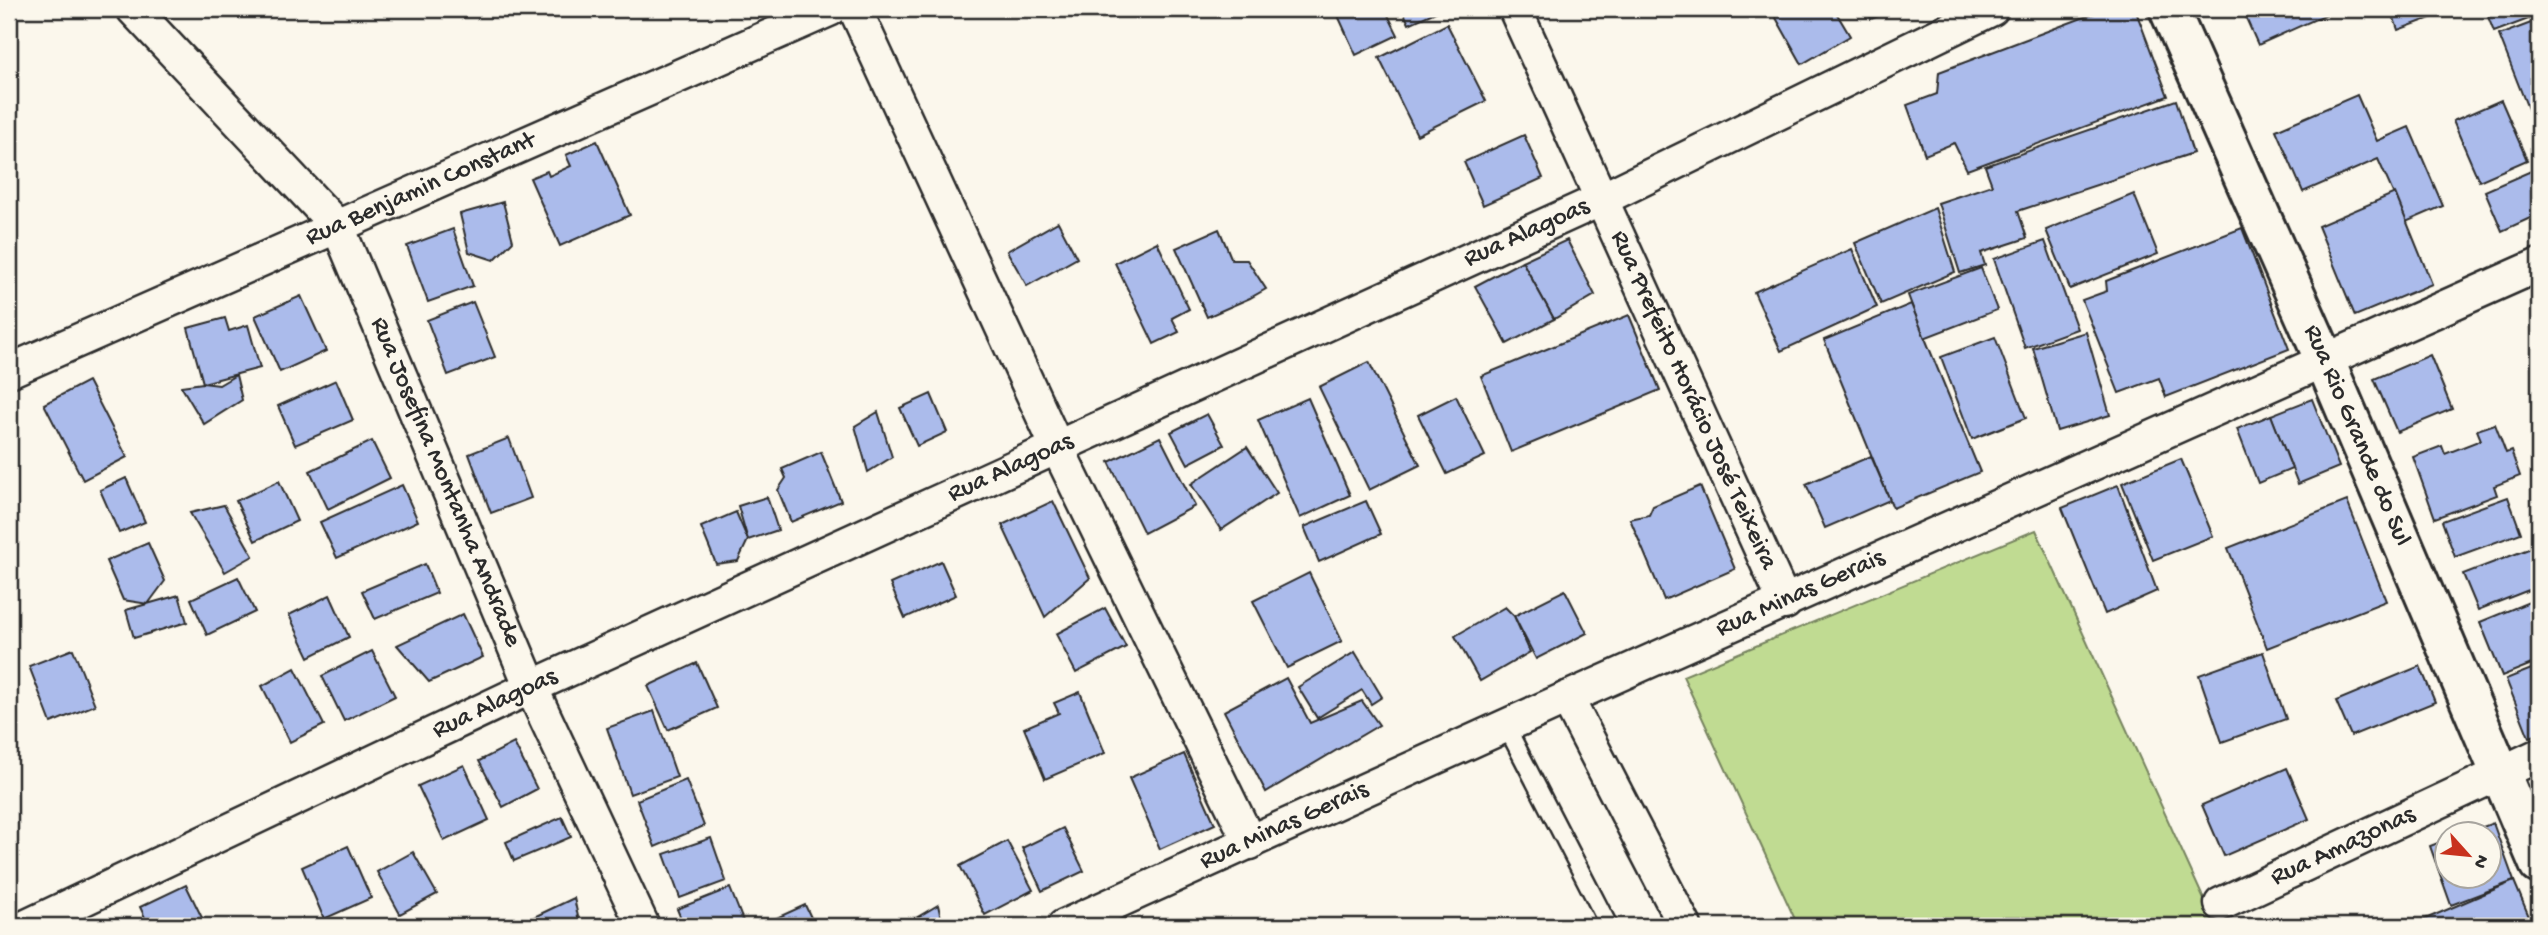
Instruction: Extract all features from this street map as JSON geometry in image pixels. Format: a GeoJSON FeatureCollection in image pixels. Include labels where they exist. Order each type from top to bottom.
{"type":"FeatureCollection","features":[{"type":"Feature","properties":{"kind":"street"},"geometry":{"type":"LineString","coordinates":[[133,9],[338,227]]}},
{"type":"Feature","properties":{"kind":"street","name":"Rua Benjamin Constant"},"geometry":{"type":"LineString","coordinates":[[9,371],[831,9]]}},
{"type":"Feature","properties":{"kind":"street"},"geometry":{"type":"LineString","coordinates":[[855,9],[1057,447],[1250,843]]}},
{"type":"Feature","properties":{"kind":"street","name":"Rua Prefeito Horácio José Teixeira"},"geometry":{"type":"LineString","coordinates":[[1515,9],[1785,603]]}},
{"type":"Feature","properties":{"kind":"street","name":"Rua Alagoas"},"geometry":{"type":"LineString","coordinates":[[27,926],[531,687],[1602,199],[1993,9]]}},
{"type":"Feature","properties":{"kind":"street","name":"Rua Rio Grande do Sul"},"geometry":{"type":"LineString","coordinates":[[2169,9],[2325,361],[2539,864]]}},
{"type":"Feature","properties":{"kind":"street","name":"Rua Josefina Montanha Andrade"},"geometry":{"type":"LineString","coordinates":[[338,227],[531,687],[643,926]]}},
{"type":"Feature","properties":{"kind":"street","name":"Rua Minas Gerais"},"geometry":{"type":"LineString","coordinates":[[1064,926],[1567,698],[2539,265]]}},
{"type":"Feature","properties":{"kind":"street"},"geometry":{"type":"LineString","coordinates":[[1567,698],[1685,926]]}},
{"type":"Feature","properties":{"kind":"street","name":"Rua Amazonas"},"geometry":{"type":"LineString","coordinates":[[2221,904],[2539,755]]}},
{"type":"Feature","properties":{"kind":"lane"},"geometry":{"type":"LineString","coordinates":[[1506,726],[1609,926]]}},
{"type":"Feature","properties":{"kind":"green space"},"geometry":{"type":"Polygon","coordinates":[[[2036,530],[2216,926],[1798,926],[1683,676],[2036,530]]]}},
{"type":"Feature","properties":{"kind":"building"},"geometry":{"type":"Polygon","coordinates":[[[1335,9],[1385,9],[1398,35],[1356,55],[1335,9]]]}},
{"type":"Feature","properties":{"kind":"building"},"geometry":{"type":"Polygon","coordinates":[[[1402,9],[1442,9],[1409,24],[1402,9]]]}},
{"type":"Feature","properties":{"kind":"building"},"geometry":{"type":"Polygon","coordinates":[[[1771,9],[1834,9],[1850,36],[1802,64],[1771,9]]]}},
{"type":"Feature","properties":{"kind":"building"},"geometry":{"type":"Polygon","coordinates":[[[1867,9],[1896,9],[1871,19],[1867,9]]]}},
{"type":"Feature","properties":{"kind":"building"},"geometry":{"type":"Polygon","coordinates":[[[2106,9],[2135,9],[2168,96],[1967,170],[1954,143],[1925,155],[1907,105],[1937,94],[1939,72],[2106,9]]]}},
{"type":"Feature","properties":{"kind":"building"},"geometry":{"type":"Polygon","coordinates":[[[2242,9],[2338,9],[2258,45],[2242,9]]]}},
{"type":"Feature","properties":{"kind":"building"},"geometry":{"type":"Polygon","coordinates":[[[2391,9],[2455,9],[2398,30],[2391,9]]]}},
{"type":"Feature","properties":{"kind":"building"},"geometry":{"type":"Polygon","coordinates":[[[2485,9],[2539,9],[2539,15],[2494,32],[2485,9]]]}},
{"type":"Feature","properties":{"kind":"building"},"geometry":{"type":"Polygon","coordinates":[[[2539,20],[2539,116],[2532,119],[2499,35],[2539,20]]]}},
{"type":"Feature","properties":{"kind":"building"},"geometry":{"type":"Polygon","coordinates":[[[1447,24],[1486,101],[1417,135],[1379,58],[1447,24]]]}},
{"type":"Feature","properties":{"kind":"building"},"geometry":{"type":"Polygon","coordinates":[[[2357,95],[2377,141],[2409,127],[2443,206],[2406,222],[2378,159],[2303,192],[2276,130],[2357,95]]]}},
{"type":"Feature","properties":{"kind":"building"},"geometry":{"type":"Polygon","coordinates":[[[2176,100],[2193,153],[2018,211],[2027,238],[1981,253],[1985,265],[1960,273],[1938,203],[1992,185],[1985,166],[2176,100]]]}},
{"type":"Feature","properties":{"kind":"building"},"geometry":{"type":"Polygon","coordinates":[[[2501,100],[2527,160],[2479,181],[2453,121],[2501,100]]]}},
{"type":"Feature","properties":{"kind":"building"},"geometry":{"type":"Polygon","coordinates":[[[1524,135],[1543,178],[1483,205],[1464,162],[1524,135]]]}},
{"type":"Feature","properties":{"kind":"building"},"geometry":{"type":"Polygon","coordinates":[[[597,141],[630,215],[560,246],[530,178],[547,171],[549,176],[571,166],[566,155],[597,141]]]}},
{"type":"Feature","properties":{"kind":"building"},"geometry":{"type":"Polygon","coordinates":[[[2538,168],[2539,214],[2502,231],[2485,191],[2538,168]]]}},
{"type":"Feature","properties":{"kind":"building"},"geometry":{"type":"Polygon","coordinates":[[[2395,193],[2432,284],[2355,316],[2318,226],[2395,193]]]}},
{"type":"Feature","properties":{"kind":"building"},"geometry":{"type":"Polygon","coordinates":[[[2134,194],[2158,254],[2070,289],[2046,230],[2134,194]]]}},
{"type":"Feature","properties":{"kind":"building"},"geometry":{"type":"Polygon","coordinates":[[[503,202],[513,241],[494,260],[469,252],[460,214],[503,202]]]}},
{"type":"Feature","properties":{"kind":"building"},"geometry":{"type":"Polygon","coordinates":[[[1935,208],[1955,272],[1881,304],[1855,243],[1935,208]]]}},
{"type":"Feature","properties":{"kind":"building"},"geometry":{"type":"Polygon","coordinates":[[[1058,222],[1077,258],[1027,286],[1007,251],[1058,222]]]}},
{"type":"Feature","properties":{"kind":"building"},"geometry":{"type":"Polygon","coordinates":[[[2242,228],[2289,349],[2166,397],[2159,378],[2119,393],[2082,300],[2107,291],[2106,281],[2242,228]]]}},
{"type":"Feature","properties":{"kind":"building"},"geometry":{"type":"Polygon","coordinates":[[[453,229],[473,286],[428,302],[407,246],[453,229]]]}},
{"type":"Feature","properties":{"kind":"building"},"geometry":{"type":"Polygon","coordinates":[[[1219,229],[1232,260],[1247,260],[1266,289],[1207,317],[1176,248],[1219,229]]]}},
{"type":"Feature","properties":{"kind":"building"},"geometry":{"type":"Polygon","coordinates":[[[1567,240],[1595,295],[1554,319],[1522,261],[1567,240]]]}},
{"type":"Feature","properties":{"kind":"building"},"geometry":{"type":"Polygon","coordinates":[[[2045,241],[2077,329],[2025,348],[1994,259],[2045,241]]]}},
{"type":"Feature","properties":{"kind":"building"},"geometry":{"type":"Polygon","coordinates":[[[1157,242],[1189,309],[1172,318],[1179,332],[1154,344],[1115,263],[1157,242]]]}},
{"type":"Feature","properties":{"kind":"building"},"geometry":{"type":"Polygon","coordinates":[[[1852,249],[1877,307],[1781,351],[1754,292],[1852,249]]]}},
{"type":"Feature","properties":{"kind":"building"},"geometry":{"type":"Polygon","coordinates":[[[1522,261],[1554,319],[1507,344],[1475,286],[1522,261]]]}},
{"type":"Feature","properties":{"kind":"building"},"geometry":{"type":"Polygon","coordinates":[[[1981,268],[1997,310],[1924,338],[1908,295],[1981,268]]]}},
{"type":"Feature","properties":{"kind":"building"},"geometry":{"type":"Polygon","coordinates":[[[301,296],[326,351],[280,372],[255,316],[301,296]]]}},
{"type":"Feature","properties":{"kind":"building"},"geometry":{"type":"Polygon","coordinates":[[[473,302],[495,357],[448,375],[427,320],[473,302]]]}},
{"type":"Feature","properties":{"kind":"building"},"geometry":{"type":"Polygon","coordinates":[[[1911,304],[1980,472],[1893,508],[1824,340],[1911,304]]]}},
{"type":"Feature","properties":{"kind":"building"},"geometry":{"type":"Polygon","coordinates":[[[1629,315],[1660,390],[1511,452],[1481,376],[1629,315]]]}},
{"type":"Feature","properties":{"kind":"building"},"geometry":{"type":"Polygon","coordinates":[[[225,318],[229,331],[248,325],[260,368],[203,383],[188,328],[225,318]]]}},
{"type":"Feature","properties":{"kind":"building"},"geometry":{"type":"Polygon","coordinates":[[[2086,332],[2110,415],[2057,431],[2033,348],[2086,332]]]}},
{"type":"Feature","properties":{"kind":"building"},"geometry":{"type":"Polygon","coordinates":[[[1995,337],[2026,418],[1972,439],[1941,357],[1995,337]]]}},
{"type":"Feature","properties":{"kind":"building"},"geometry":{"type":"Polygon","coordinates":[[[2430,355],[2452,409],[2397,432],[2374,379],[2430,355]]]}},
{"type":"Feature","properties":{"kind":"building"},"geometry":{"type":"Polygon","coordinates":[[[1369,362],[1420,465],[1369,490],[1319,387],[1369,362]]]}},
{"type":"Feature","properties":{"kind":"building"},"geometry":{"type":"Polygon","coordinates":[[[236,375],[242,400],[204,424],[181,386],[203,383],[219,385],[236,375]]]}},
{"type":"Feature","properties":{"kind":"building"},"geometry":{"type":"Polygon","coordinates":[[[336,380],[353,420],[295,445],[278,406],[336,380]]]}},
{"type":"Feature","properties":{"kind":"building"},"geometry":{"type":"Polygon","coordinates":[[[88,381],[127,457],[83,480],[44,404],[88,381]]]}},
{"type":"Feature","properties":{"kind":"building"},"geometry":{"type":"Polygon","coordinates":[[[931,394],[947,432],[917,446],[900,408],[931,394]]]}},
{"type":"Feature","properties":{"kind":"building"},"geometry":{"type":"Polygon","coordinates":[[[1456,396],[1485,456],[1447,474],[1418,415],[1456,396]]]}},
{"type":"Feature","properties":{"kind":"building"},"geometry":{"type":"Polygon","coordinates":[[[1308,398],[1350,495],[1300,518],[1258,420],[1308,398]]]}},
{"type":"Feature","properties":{"kind":"building"},"geometry":{"type":"Polygon","coordinates":[[[2312,399],[2339,467],[2298,484],[2271,415],[2312,399]]]}},
{"type":"Feature","properties":{"kind":"building"},"geometry":{"type":"Polygon","coordinates":[[[878,412],[892,457],[868,472],[855,426],[878,412]]]}},
{"type":"Feature","properties":{"kind":"building"},"geometry":{"type":"Polygon","coordinates":[[[1207,414],[1224,445],[1188,464],[1171,432],[1207,414]]]}},
{"type":"Feature","properties":{"kind":"building"},"geometry":{"type":"Polygon","coordinates":[[[2271,415],[2292,469],[2258,483],[2237,429],[2271,415]]]}},
{"type":"Feature","properties":{"kind":"building"},"geometry":{"type":"Polygon","coordinates":[[[2495,424],[2506,453],[2511,451],[2520,476],[2494,486],[2497,495],[2435,518],[2413,457],[2442,446],[2445,454],[2481,440],[2477,430],[2495,424]]]}},
{"type":"Feature","properties":{"kind":"building"},"geometry":{"type":"Polygon","coordinates":[[[1160,437],[1195,506],[1144,533],[1109,462],[1160,437]]]}},
{"type":"Feature","properties":{"kind":"building"},"geometry":{"type":"Polygon","coordinates":[[[509,438],[531,498],[491,513],[469,454],[509,438]]]}},
{"type":"Feature","properties":{"kind":"building"},"geometry":{"type":"Polygon","coordinates":[[[372,441],[390,478],[328,509],[310,471],[372,441]]]}},
{"type":"Feature","properties":{"kind":"building"},"geometry":{"type":"Polygon","coordinates":[[[1247,447],[1277,493],[1221,530],[1191,484],[1247,447]]]}},
{"type":"Feature","properties":{"kind":"building"},"geometry":{"type":"Polygon","coordinates":[[[821,452],[841,501],[791,522],[778,490],[786,478],[782,469],[821,452]]]}},
{"type":"Feature","properties":{"kind":"building"},"geometry":{"type":"Polygon","coordinates":[[[1871,456],[1890,500],[1825,528],[1806,484],[1871,456]]]}},
{"type":"Feature","properties":{"kind":"building"},"geometry":{"type":"Polygon","coordinates":[[[2181,459],[2213,536],[2153,560],[2122,483],[2181,459]]]}},
{"type":"Feature","properties":{"kind":"building"},"geometry":{"type":"Polygon","coordinates":[[[126,478],[145,522],[119,533],[100,490],[126,478]]]}},
{"type":"Feature","properties":{"kind":"building"},"geometry":{"type":"Polygon","coordinates":[[[279,481],[297,521],[255,541],[236,501],[279,481]]]}},
{"type":"Feature","properties":{"kind":"building"},"geometry":{"type":"Polygon","coordinates":[[[402,485],[418,521],[337,558],[320,522],[402,485]]]}},
{"type":"Feature","properties":{"kind":"building"},"geometry":{"type":"Polygon","coordinates":[[[2118,485],[2157,591],[2105,614],[2062,508],[2118,485]]]}},
{"type":"Feature","properties":{"kind":"building"},"geometry":{"type":"Polygon","coordinates":[[[1700,486],[1735,569],[1664,600],[1630,519],[1649,515],[1653,506],[1700,486]]]}},
{"type":"Feature","properties":{"kind":"building"},"geometry":{"type":"Polygon","coordinates":[[[767,497],[778,530],[748,540],[738,506],[767,497]]]}},
{"type":"Feature","properties":{"kind":"building"},"geometry":{"type":"Polygon","coordinates":[[[2508,497],[2521,533],[2455,557],[2442,521],[2508,497]]]}},
{"type":"Feature","properties":{"kind":"building"},"geometry":{"type":"Polygon","coordinates":[[[1053,501],[1090,578],[1045,617],[1002,525],[1053,501]]]}},
{"type":"Feature","properties":{"kind":"building"},"geometry":{"type":"Polygon","coordinates":[[[1366,501],[1381,534],[1319,562],[1304,527],[1366,501]]]}},
{"type":"Feature","properties":{"kind":"building"},"geometry":{"type":"Polygon","coordinates":[[[2347,501],[2386,601],[2267,648],[2228,548],[2347,501]]]}},
{"type":"Feature","properties":{"kind":"building"},"geometry":{"type":"Polygon","coordinates":[[[224,505],[253,556],[225,572],[190,513],[224,505]]]}},
{"type":"Feature","properties":{"kind":"building"},"geometry":{"type":"Polygon","coordinates":[[[736,512],[748,540],[738,561],[716,564],[701,527],[736,512]]]}},
{"type":"Feature","properties":{"kind":"building"},"geometry":{"type":"Polygon","coordinates":[[[148,543],[165,581],[148,604],[123,600],[106,561],[148,543]]]}},
{"type":"Feature","properties":{"kind":"building"},"geometry":{"type":"Polygon","coordinates":[[[2539,545],[2539,586],[2478,610],[2463,574],[2539,545]]]}},
{"type":"Feature","properties":{"kind":"building"},"geometry":{"type":"Polygon","coordinates":[[[941,561],[956,595],[905,618],[890,584],[941,561]]]}},
{"type":"Feature","properties":{"kind":"building"},"geometry":{"type":"Polygon","coordinates":[[[425,564],[437,593],[375,619],[362,591],[425,564]]]}},
{"type":"Feature","properties":{"kind":"building"},"geometry":{"type":"Polygon","coordinates":[[[1309,573],[1342,641],[1287,668],[1253,601],[1309,573]]]}},
{"type":"Feature","properties":{"kind":"building"},"geometry":{"type":"Polygon","coordinates":[[[238,577],[255,612],[207,635],[191,599],[238,577]]]}},
{"type":"Feature","properties":{"kind":"building"},"geometry":{"type":"Polygon","coordinates":[[[1565,590],[1587,633],[1536,659],[1514,616],[1565,590]]]}},
{"type":"Feature","properties":{"kind":"building"},"geometry":{"type":"Polygon","coordinates":[[[179,595],[187,622],[134,638],[126,610],[179,595]]]}},
{"type":"Feature","properties":{"kind":"building"},"geometry":{"type":"Polygon","coordinates":[[[330,595],[349,637],[309,657],[289,615],[330,595]]]}},
{"type":"Feature","properties":{"kind":"building"},"geometry":{"type":"Polygon","coordinates":[[[2539,598],[2539,661],[2502,676],[2480,622],[2539,598]]]}},
{"type":"Feature","properties":{"kind":"building"},"geometry":{"type":"Polygon","coordinates":[[[1505,607],[1514,616],[1530,652],[1480,681],[1455,636],[1505,607]]]}},
{"type":"Feature","properties":{"kind":"building"},"geometry":{"type":"Polygon","coordinates":[[[1105,608],[1126,647],[1076,673],[1056,634],[1105,608]]]}},
{"type":"Feature","properties":{"kind":"building"},"geometry":{"type":"Polygon","coordinates":[[[463,614],[483,657],[429,682],[397,645],[463,614]]]}},
{"type":"Feature","properties":{"kind":"building"},"geometry":{"type":"Polygon","coordinates":[[[73,649],[95,705],[51,723],[29,666],[73,649]]]}},
{"type":"Feature","properties":{"kind":"building"},"geometry":{"type":"Polygon","coordinates":[[[372,651],[395,696],[344,721],[322,676],[372,651]]]}},
{"type":"Feature","properties":{"kind":"building"},"geometry":{"type":"Polygon","coordinates":[[[1355,652],[1382,697],[1371,704],[1362,690],[1317,718],[1298,687],[1355,652]]]}},
{"type":"Feature","properties":{"kind":"building"},"geometry":{"type":"Polygon","coordinates":[[[2263,652],[2286,719],[2222,742],[2199,675],[2263,652]]]}},
{"type":"Feature","properties":{"kind":"building"},"geometry":{"type":"Polygon","coordinates":[[[697,663],[717,708],[668,730],[648,686],[697,663]]]}},
{"type":"Feature","properties":{"kind":"building"},"geometry":{"type":"Polygon","coordinates":[[[2420,666],[2435,702],[2351,736],[2336,701],[2420,666]]]}},
{"type":"Feature","properties":{"kind":"building"},"geometry":{"type":"Polygon","coordinates":[[[2539,666],[2539,734],[2529,737],[2506,679],[2539,666]]]}},
{"type":"Feature","properties":{"kind":"building"},"geometry":{"type":"Polygon","coordinates":[[[295,668],[324,725],[290,742],[262,686],[295,668]]]}},
{"type":"Feature","properties":{"kind":"building"},"geometry":{"type":"Polygon","coordinates":[[[1286,678],[1310,723],[1362,701],[1379,725],[1266,792],[1224,711],[1286,678]]]}},
{"type":"Feature","properties":{"kind":"building"},"geometry":{"type":"Polygon","coordinates":[[[1080,692],[1105,753],[1045,779],[1024,728],[1059,713],[1054,703],[1080,692]]]}},
{"type":"Feature","properties":{"kind":"building"},"geometry":{"type":"Polygon","coordinates":[[[654,711],[677,777],[630,794],[607,728],[654,711]]]}},
{"type":"Feature","properties":{"kind":"building"},"geometry":{"type":"Polygon","coordinates":[[[514,743],[537,789],[503,807],[479,761],[514,743]]]}},
{"type":"Feature","properties":{"kind":"building"},"geometry":{"type":"Polygon","coordinates":[[[1184,754],[1215,824],[1160,849],[1129,778],[1184,754]]]}},
{"type":"Feature","properties":{"kind":"building"},"geometry":{"type":"Polygon","coordinates":[[[464,765],[489,820],[444,841],[418,786],[464,765]]]}},
{"type":"Feature","properties":{"kind":"building"},"geometry":{"type":"Polygon","coordinates":[[[2287,768],[2309,819],[2224,856],[2202,805],[2287,768]]]}},
{"type":"Feature","properties":{"kind":"building"},"geometry":{"type":"Polygon","coordinates":[[[686,780],[704,826],[655,847],[637,800],[686,780]]]}},
{"type":"Feature","properties":{"kind":"building"},"geometry":{"type":"Polygon","coordinates":[[[562,817],[571,837],[514,861],[506,842],[562,817]]]}},
{"type":"Feature","properties":{"kind":"building"},"geometry":{"type":"Polygon","coordinates":[[[1063,828],[1084,871],[1042,891],[1022,848],[1063,828]]]}},
{"type":"Feature","properties":{"kind":"building"},"geometry":{"type":"Polygon","coordinates":[[[711,838],[726,881],[680,898],[664,854],[711,838]]]}},
{"type":"Feature","properties":{"kind":"building"},"geometry":{"type":"Polygon","coordinates":[[[1007,841],[1033,890],[985,915],[960,866],[1007,841]]]}},
{"type":"Feature","properties":{"kind":"building"},"geometry":{"type":"Polygon","coordinates":[[[348,846],[371,898],[324,919],[302,867],[348,846]]]}},
{"type":"Feature","properties":{"kind":"building"},"geometry":{"type":"Polygon","coordinates":[[[2502,848],[2514,881],[2502,886],[2502,848]]]}},
{"type":"Feature","properties":{"kind":"building"},"geometry":{"type":"Polygon","coordinates":[[[413,852],[437,894],[400,914],[377,872],[413,852]]]}},
{"type":"Feature","properties":{"kind":"building"},"geometry":{"type":"Polygon","coordinates":[[[2514,881],[2533,926],[2409,926],[2493,890],[2502,890],[2502,886],[2514,881]]]}},
{"type":"Feature","properties":{"kind":"building"},"geometry":{"type":"Polygon","coordinates":[[[186,885],[206,926],[149,926],[140,907],[186,885]]]}},
{"type":"Feature","properties":{"kind":"building"},"geometry":{"type":"Polygon","coordinates":[[[730,888],[745,926],[684,926],[677,909],[730,888]]]}},
{"type":"Feature","properties":{"kind":"building"},"geometry":{"type":"Polygon","coordinates":[[[2446,890],[2490,890],[2451,905],[2446,890]]]}},
{"type":"Feature","properties":{"kind":"building"},"geometry":{"type":"Polygon","coordinates":[[[574,898],[580,926],[515,926],[574,898]]]}},
{"type":"Feature","properties":{"kind":"building"},"geometry":{"type":"Polygon","coordinates":[[[805,905],[815,926],[759,926],[805,905]]]}},
{"type":"Feature","properties":{"kind":"building"},"geometry":{"type":"Polygon","coordinates":[[[938,905],[943,926],[907,926],[906,924],[938,905]]]}}]}
